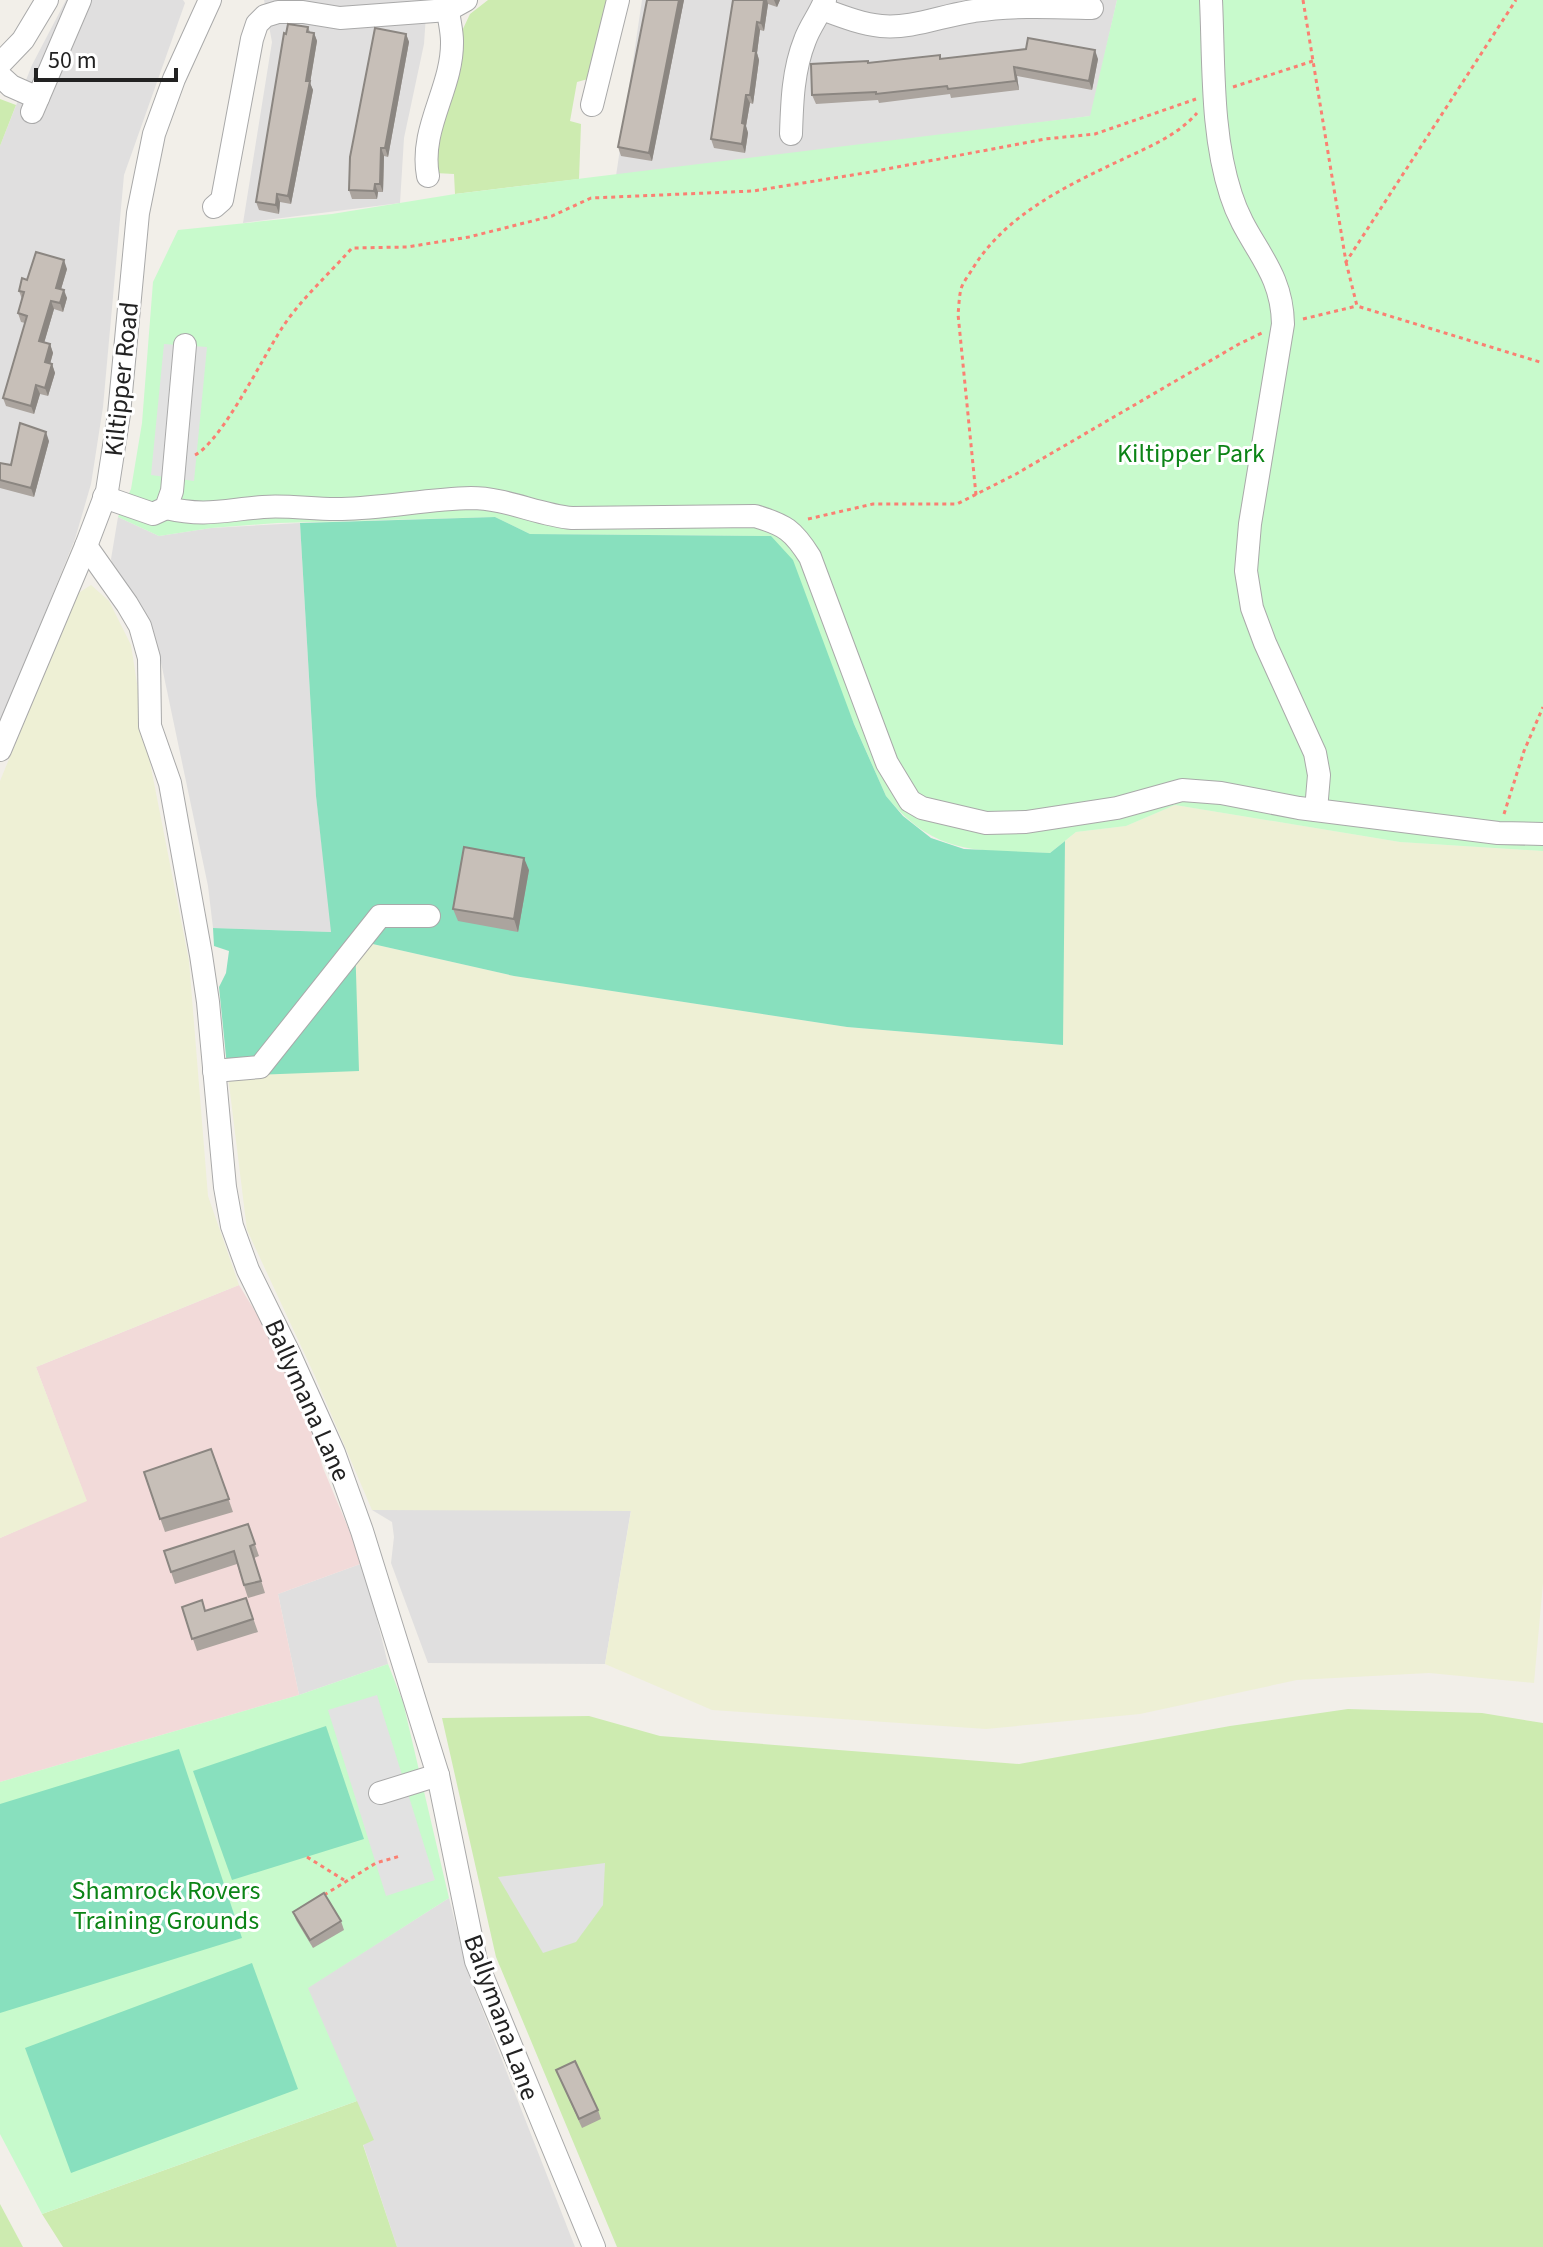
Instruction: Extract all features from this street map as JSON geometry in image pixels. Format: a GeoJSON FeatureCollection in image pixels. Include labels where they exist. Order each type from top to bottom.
{"type":"FeatureCollection","features":[{"type":"Feature","properties":{"kind":"street"},"geometry":{"type":"LineString","coordinates":[[0,64],[23,40],[47,0]]}},
{"type":"Feature","properties":{"kind":"street"},"geometry":{"type":"LineString","coordinates":[[0,76],[35,105],[80,0]]}},
{"type":"Feature","properties":{"kind":"street","name":"Kiltipper Road"},"geometry":{"type":"LineString","coordinates":[[0,750],[104,497],[118,424],[138,213],[154,134],[174,79],[210,0]]}},
{"type":"Feature","properties":{"kind":"street"},"geometry":{"type":"LineString","coordinates":[[592,105],[618,0]]}},
{"type":"Feature","properties":{"kind":"street"},"geometry":{"type":"LineString","coordinates":[[1211,0],[1215,93],[1224,169],[1242,223],[1275,277],[1283,304],[1283,324],[1250,524],[1246,571],[1252,608],[1315,753],[1319,775],[1316,810]]}},
{"type":"Feature","properties":{"kind":"street"},"geometry":{"type":"LineString","coordinates":[[791,134],[798,58],[806,35],[823,4],[853,21],[883,27],[983,10],[1092,8]]}},
{"type":"Feature","properties":{"kind":"street"},"geometry":{"type":"LineString","coordinates":[[214,207],[222,200],[252,39],[257,24],[265,16],[278,12],[303,12],[340,18],[457,5],[445,81],[424,157],[428,176]]}},
{"type":"Feature","properties":{"kind":"street"},"geometry":{"type":"LineString","coordinates":[[166,508],[172,491],[185,345]]}},
{"type":"Feature","properties":{"kind":"street"},"geometry":{"type":"LineString","coordinates":[[104,497],[153,514],[166,508],[200,514],[261,507],[340,509],[471,498],[496,500],[548,516],[572,518],[755,516],[783,525],[798,538],[810,557],[887,763],[910,801],[922,808],[986,823],[1026,822],[1117,808],[1182,790],[1498,833],[1543,834]]}},
{"type":"Feature","properties":{"kind":"street","name":"Ballymana Lane"},"geometry":{"type":"LineString","coordinates":[[86,546],[140,626],[149,658],[150,726],[170,783],[203,971],[225,1187],[232,1226],[248,1270],[288,1351],[338,1466],[362,1531],[438,1775],[476,1961],[594,2247]]}},
{"type":"Feature","properties":{"kind":"street"},"geometry":{"type":"LineString","coordinates":[[214,1071],[260,1067],[380,916],[429,916]]}},
{"type":"Feature","properties":{"kind":"street"},"geometry":{"type":"LineString","coordinates":[[380,1793],[438,1775]]}},
{"type":"Feature","properties":{"kind":"path"},"geometry":{"type":"LineString","coordinates":[[1303,0],[1346,262],[1357,306]]}},
{"type":"Feature","properties":{"kind":"path"},"geometry":{"type":"LineString","coordinates":[[1346,262],[1516,0]]}},
{"type":"Feature","properties":{"kind":"path"},"geometry":{"type":"LineString","coordinates":[[175,454],[197,455],[207,446],[245,391],[283,326],[352,248],[407,247],[469,237],[552,216],[591,198],[753,191],[1045,139],[1095,134],[1313,61]]}},
{"type":"Feature","properties":{"kind":"path"},"geometry":{"type":"LineString","coordinates":[[976,495],[958,314],[961,287],[984,251],[1005,229],[1041,202],[1080,179],[1160,142],[1186,125],[1215,93]]}},
{"type":"Feature","properties":{"kind":"path"},"geometry":{"type":"LineString","coordinates":[[783,525],[873,504],[957,504],[1016,474],[1239,344],[1283,324],[1357,306],[1543,363]]}},
{"type":"Feature","properties":{"kind":"path"},"geometry":{"type":"LineString","coordinates":[[1498,833],[1524,751],[1543,707]]}},
{"type":"Feature","properties":{"kind":"path"},"geometry":{"type":"LineString","coordinates":[[320,1897],[376,1863],[400,1856]]}},
{"type":"Feature","properties":{"kind":"path"},"geometry":{"type":"LineString","coordinates":[[307,1857],[346,1881]]}},
{"type":"Feature","properties":{"kind":"shaded area"},"geometry":{"type":"Polygon","coordinates":[[[66,0],[183,0],[185,3],[124,175],[103,407],[91,484],[75,539],[0,724],[0,146],[32,65],[66,0]]]}},
{"type":"Feature","properties":{"kind":"shaded area"},"geometry":{"type":"Polygon","coordinates":[[[264,0],[427,0],[424,44],[404,138],[400,203],[243,223],[272,42],[264,0]]]}},
{"type":"Feature","properties":{"kind":"shaded area"},"geometry":{"type":"Polygon","coordinates":[[[642,0],[1117,0],[1091,116],[616,176],[642,0]]]}},
{"type":"Feature","properties":{"kind":"shaded area"},"geometry":{"type":"Polygon","coordinates":[[[164,344],[207,347],[194,481],[151,475],[164,344]]]}},
{"type":"Feature","properties":{"kind":"shaded area"},"geometry":{"type":"Polygon","coordinates":[[[118,517],[159,536],[211,528],[300,523],[316,796],[332,932],[213,928],[208,886],[158,648],[114,570],[111,559],[118,517]]]}},
{"type":"Feature","properties":{"kind":"shaded area"},"geometry":{"type":"Polygon","coordinates":[[[239,1285],[282,1355],[308,1418],[323,1468],[363,1563],[278,1594],[299,1695],[0,1782],[0,1538],[86,1500],[36,1367],[239,1285]]]}},
{"type":"Feature","properties":{"kind":"shaded area"},"geometry":{"type":"Polygon","coordinates":[[[372,1510],[631,1510],[605,1664],[428,1663],[391,1563],[392,1522],[372,1510]]]}},
{"type":"Feature","properties":{"kind":"shaded area"},"geometry":{"type":"Polygon","coordinates":[[[363,1563],[388,1664],[299,1695],[278,1594],[363,1563]]]}},
{"type":"Feature","properties":{"kind":"shaded area"},"geometry":{"type":"Polygon","coordinates":[[[377,1695],[435,1880],[386,1896],[328,1710],[377,1695]]]}},
{"type":"Feature","properties":{"kind":"shaded area"},"geometry":{"type":"Polygon","coordinates":[[[605,1863],[603,1905],[576,1942],[543,1953],[498,1877],[605,1863]]]}},
{"type":"Feature","properties":{"kind":"shaded area"},"geometry":{"type":"Polygon","coordinates":[[[449,1898],[468,1973],[575,2247],[397,2247],[363,2144],[373,2140],[307,1988],[449,1898]]]}},
{"type":"Feature","properties":{"kind":"green space"},"geometry":{"type":"Polygon","coordinates":[[[488,0],[609,0],[588,79],[577,82],[570,121],[581,124],[579,179],[455,194],[454,174],[435,173],[434,153],[462,31],[470,14],[488,0]]]}},
{"type":"Feature","properties":{"kind":"green space","name":"Kiltipper Park"},"geometry":{"type":"Polygon","coordinates":[[[1117,0],[1543,0],[1543,851],[1400,842],[1175,805],[1126,826],[1076,832],[1050,853],[980,850],[941,840],[904,816],[886,796],[771,536],[530,534],[495,517],[277,523],[159,536],[118,517],[131,489],[142,423],[153,282],[178,230],[332,214],[455,194],[1090,116],[1117,0]]]}},
{"type":"Feature","properties":{"kind":"green space"},"geometry":{"type":"Polygon","coordinates":[[[0,99],[16,105],[0,146],[0,99]]]}},
{"type":"Feature","properties":{"kind":"green space"},"geometry":{"type":"Polygon","coordinates":[[[495,517],[530,534],[771,536],[793,560],[854,724],[886,796],[903,816],[931,838],[964,849],[1050,853],[1065,841],[1063,1045],[847,1027],[514,976],[355,940],[359,1071],[228,1076],[219,987],[226,973],[229,951],[214,946],[213,928],[331,932],[316,796],[300,523],[495,517]]]}},
{"type":"Feature","properties":{"kind":"green space"},"geometry":{"type":"Polygon","coordinates":[[[91,585],[109,601],[131,645],[146,742],[189,961],[208,1196],[239,1285],[36,1367],[87,1501],[0,1538],[0,781],[77,594],[91,585]]]}},
{"type":"Feature","properties":{"kind":"green space"},"geometry":{"type":"Polygon","coordinates":[[[1175,805],[1400,842],[1543,851],[1543,1583],[1534,1683],[1429,1673],[1297,1680],[1140,1714],[986,1729],[712,1710],[605,1664],[631,1511],[372,1510],[314,1374],[247,1230],[228,1076],[355,940],[515,976],[847,1027],[1062,1045],[1065,841],[1076,832],[1126,826],[1175,805]]]}},
{"type":"Feature","properties":{"kind":"green space","name":"Shamrock Rovers Training Grounds"},"geometry":{"type":"Polygon","coordinates":[[[388,1664],[403,1702],[449,1898],[308,1988],[357,2101],[42,2214],[0,2134],[0,1782],[299,1695],[388,1664]]]}},
{"type":"Feature","properties":{"kind":"green space"},"geometry":{"type":"Polygon","coordinates":[[[1348,1709],[1482,1713],[1543,1723],[1543,2247],[617,2247],[496,1957],[442,1718],[589,1716],[660,1736],[1019,1764],[1230,1726],[1348,1709]]]}},
{"type":"Feature","properties":{"kind":"green space"},"geometry":{"type":"Polygon","coordinates":[[[326,1726],[364,1839],[232,1880],[193,1771],[326,1726]]]}},
{"type":"Feature","properties":{"kind":"green space"},"geometry":{"type":"Polygon","coordinates":[[[179,1749],[242,1938],[0,2013],[0,1804],[179,1749]]]}},
{"type":"Feature","properties":{"kind":"green space"},"geometry":{"type":"Polygon","coordinates":[[[252,1963],[298,2089],[71,2173],[25,2048],[252,1963]]]}},
{"type":"Feature","properties":{"kind":"green space"},"geometry":{"type":"Polygon","coordinates":[[[357,2101],[374,2140],[363,2145],[397,2247],[63,2247],[42,2214],[357,2101]]]}},
{"type":"Feature","properties":{"kind":"green space"},"geometry":{"type":"Polygon","coordinates":[[[0,2204],[23,2247],[0,2247],[0,2204]]]}},
{"type":"Feature","properties":{"kind":"building"},"geometry":{"type":"Polygon","coordinates":[[[647,0],[679,0],[649,153],[618,147],[647,0]]]}},
{"type":"Feature","properties":{"kind":"building"},"geometry":{"type":"Polygon","coordinates":[[[733,0],[764,0],[761,23],[757,22],[750,95],[746,95],[742,123],[745,124],[742,144],[711,139],[733,0]]]}},
{"type":"Feature","properties":{"kind":"building"},"geometry":{"type":"Polygon","coordinates":[[[288,24],[308,27],[307,32],[314,33],[306,81],[310,81],[288,196],[277,194],[276,205],[256,202],[288,24]]]}},
{"type":"Feature","properties":{"kind":"building"},"geometry":{"type":"Polygon","coordinates":[[[375,28],[406,34],[385,148],[381,148],[380,184],[375,184],[374,191],[349,190],[350,157],[375,28]]]}},
{"type":"Feature","properties":{"kind":"building"},"geometry":{"type":"Polygon","coordinates":[[[1028,38],[1095,50],[1089,81],[1014,67],[1016,81],[876,94],[812,95],[811,64],[868,63],[940,55],[940,59],[1026,49],[1028,38]]]}},
{"type":"Feature","properties":{"kind":"building"},"geometry":{"type":"Polygon","coordinates":[[[36,252],[64,260],[56,288],[64,290],[60,303],[51,301],[39,341],[50,344],[45,362],[52,364],[45,388],[36,385],[31,406],[3,398],[27,316],[18,313],[24,292],[19,291],[22,278],[27,280],[36,252]]]}},
{"type":"Feature","properties":{"kind":"building"},"geometry":{"type":"Polygon","coordinates":[[[20,423],[46,432],[31,488],[0,480],[0,463],[11,465],[20,423]]]}},
{"type":"Feature","properties":{"kind":"building"},"geometry":{"type":"Polygon","coordinates":[[[464,847],[524,858],[514,919],[453,909],[464,847]]]}},
{"type":"Feature","properties":{"kind":"building"},"geometry":{"type":"Polygon","coordinates":[[[211,1449],[229,1499],[160,1519],[144,1472],[211,1449]]]}},
{"type":"Feature","properties":{"kind":"building"},"geometry":{"type":"Polygon","coordinates":[[[248,1524],[255,1544],[250,1546],[261,1581],[244,1585],[234,1551],[171,1572],[164,1551],[248,1524]]]}},
{"type":"Feature","properties":{"kind":"building"},"geometry":{"type":"Polygon","coordinates":[[[246,1598],[253,1619],[192,1639],[182,1607],[202,1600],[205,1611],[246,1598]]]}},
{"type":"Feature","properties":{"kind":"building"},"geometry":{"type":"Polygon","coordinates":[[[324,1893],[341,1921],[310,1940],[293,1912],[324,1893]]]}},
{"type":"Feature","properties":{"kind":"building"},"geometry":{"type":"Polygon","coordinates":[[[575,2061],[598,2110],[579,2119],[556,2070],[575,2061]]]}}]}
